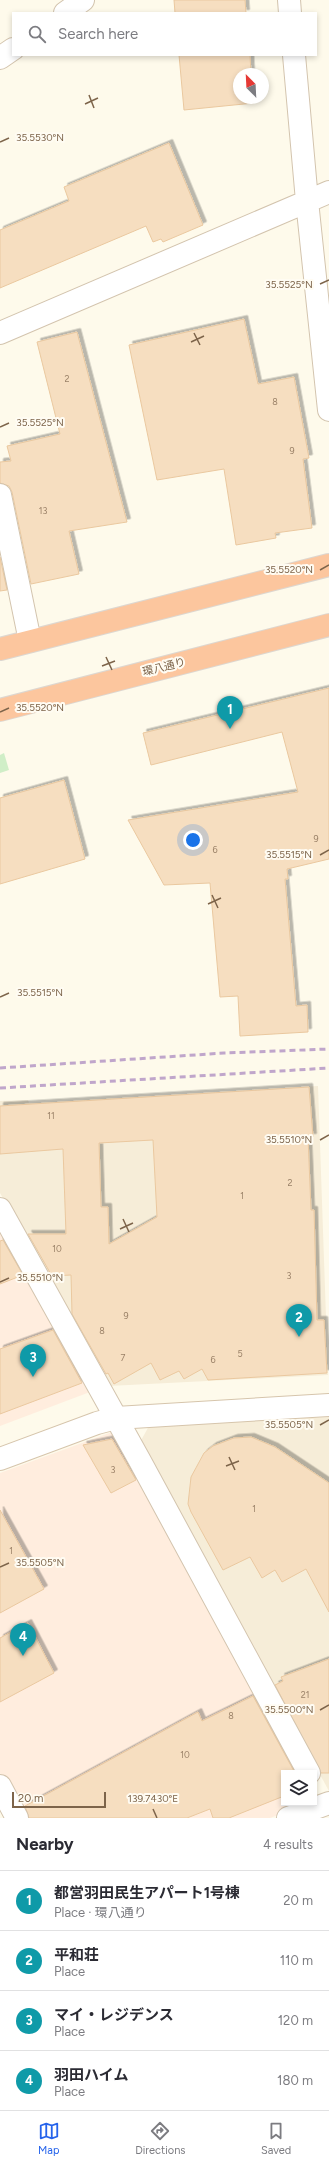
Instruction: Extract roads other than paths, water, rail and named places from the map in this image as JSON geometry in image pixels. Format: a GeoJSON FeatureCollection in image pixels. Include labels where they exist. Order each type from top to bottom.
{"type":"FeatureCollection","features":[{"type":"Feature","properties":{"kind":"highway"},"geometry":{"type":"LineString","coordinates":[[0,649],[329,565]]}},
{"type":"Feature","properties":{"kind":"highway","name":"環八通り"},"geometry":{"type":"LineString","coordinates":[[0,710],[329,625]]}},
{"type":"Feature","properties":{"kind":"street"},"geometry":{"type":"LineString","coordinates":[[66,12],[84,0]]}},
{"type":"Feature","properties":{"kind":"street"},"geometry":{"type":"LineString","coordinates":[[289,0],[290,12]]}},
{"type":"Feature","properties":{"kind":"street"},"geometry":{"type":"LineString","coordinates":[[0,58],[12,50]]}},
{"type":"Feature","properties":{"kind":"street"},"geometry":{"type":"LineString","coordinates":[[294,56],[307,202],[329,410]]}},
{"type":"Feature","properties":{"kind":"street"},"geometry":{"type":"LineString","coordinates":[[0,332],[329,192]]}},
{"type":"Feature","properties":{"kind":"street"},"geometry":{"type":"LineString","coordinates":[[0,495],[30,641]]}},
{"type":"Feature","properties":{"kind":"street"},"geometry":{"type":"LineString","coordinates":[[0,1209],[116,1418],[307,1770]]}},
{"type":"Feature","properties":{"kind":"street"},"geometry":{"type":"LineString","coordinates":[[0,1459],[96,1422],[116,1418],[329,1405]]}},
{"type":"Feature","properties":{"kind":"street"},"geometry":{"type":"LineString","coordinates":[[0,1786],[17,1818]]}},
{"type":"Feature","properties":{"kind":"street"},"geometry":{"type":"LineString","coordinates":[[288,1818],[328,1806],[317,1788]]}},
{"type":"Feature","properties":{"kind":"railway"},"geometry":{"type":"LineString","coordinates":[[0,1068],[224,1053],[329,1049]]}},
{"type":"Feature","properties":{"kind":"railway"},"geometry":{"type":"LineString","coordinates":[[0,1088],[329,1068]]}},
{"type":"Feature","properties":{"kind":"place","name":"都営羽田民生アパート1号棟"},"geometry":{"type":"Point","coordinates":[230,729]}},
{"type":"Feature","properties":{"kind":"place","name":"平和荘"},"geometry":{"type":"Point","coordinates":[299,1337]}},
{"type":"Feature","properties":{"kind":"place","name":"マイ・レジデンス"},"geometry":{"type":"Point","coordinates":[33,1377]}},
{"type":"Feature","properties":{"kind":"place","name":"羽田ハイム"},"geometry":{"type":"Point","coordinates":[23,1656]}}]}
